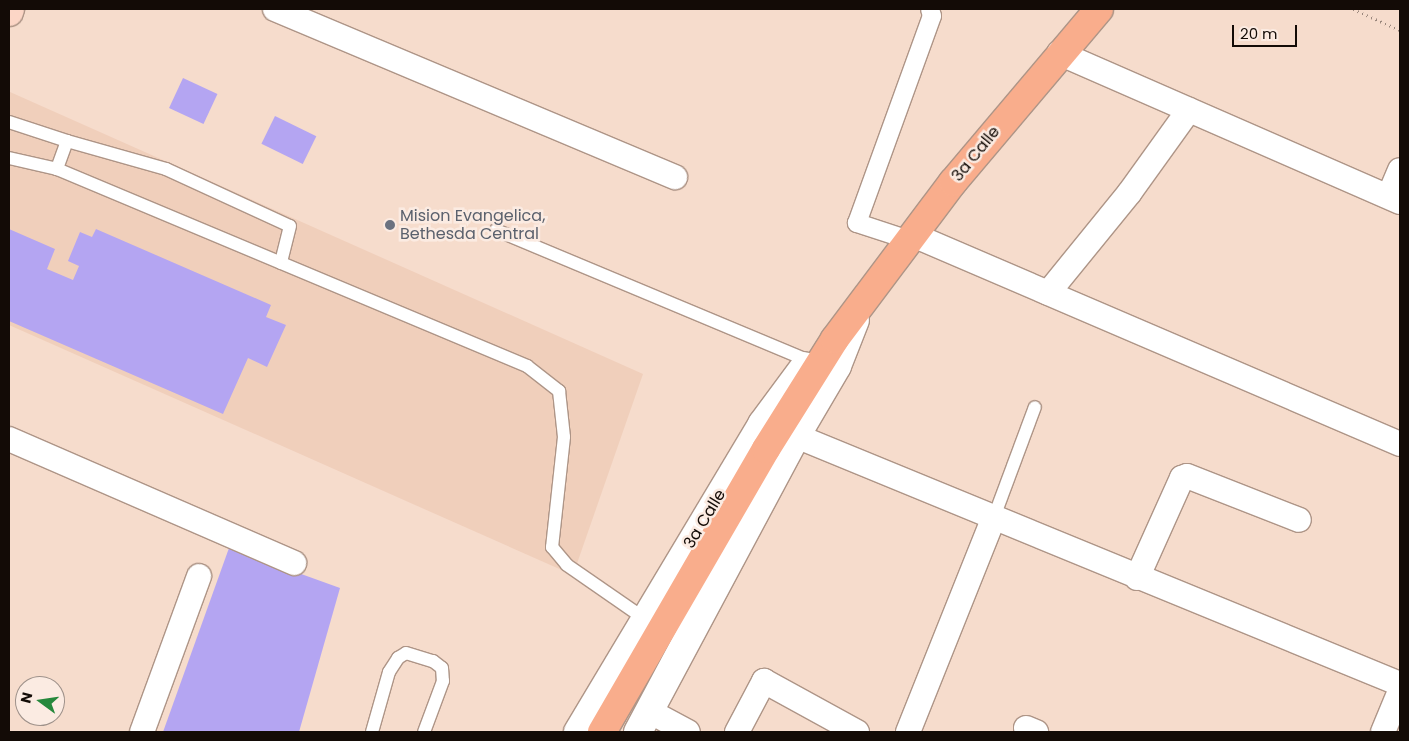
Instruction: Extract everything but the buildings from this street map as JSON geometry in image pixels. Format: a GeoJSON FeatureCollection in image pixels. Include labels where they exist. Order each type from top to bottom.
{"type":"FeatureCollection","features":[{"type":"Feature","properties":{"kind":"main road","name":"3a Calle"},"geometry":{"type":"LineString","coordinates":[[602,732],[630,680],[766,449],[855,313],[911,238],[1059,54],[1099,9]]}},
{"type":"Feature","properties":{"kind":"street"},"geometry":{"type":"LineString","coordinates":[[275,9],[675,177]]}},
{"type":"Feature","properties":{"kind":"street"},"geometry":{"type":"LineString","coordinates":[[930,9],[932,16],[857,223],[911,238],[1048,293],[1400,444]]}},
{"type":"Feature","properties":{"kind":"street"},"geometry":{"type":"LineString","coordinates":[[1059,54],[1394,199],[1400,170]]}},
{"type":"Feature","properties":{"kind":"street"},"geometry":{"type":"LineString","coordinates":[[1048,293],[1130,192],[1189,110]]}},
{"type":"Feature","properties":{"kind":"street","name":"3a Calle"},"geometry":{"type":"LineString","coordinates":[[578,732],[762,424],[826,337],[855,313]]}},
{"type":"Feature","properties":{"kind":"street","name":"3a Calle"},"geometry":{"type":"LineString","coordinates":[[643,722],[796,436],[837,366],[855,313]]}},
{"type":"Feature","properties":{"kind":"street"},"geometry":{"type":"LineString","coordinates":[[796,436],[1137,578],[1400,684]]}},
{"type":"Feature","properties":{"kind":"street"},"geometry":{"type":"LineString","coordinates":[[9,439],[294,563]]}},
{"type":"Feature","properties":{"kind":"street"},"geometry":{"type":"LineString","coordinates":[[1137,578],[1182,478],[1187,476],[1299,520]]}},
{"type":"Feature","properties":{"kind":"street"},"geometry":{"type":"LineString","coordinates":[[908,732],[994,517]]}},
{"type":"Feature","properties":{"kind":"street"},"geometry":{"type":"LineString","coordinates":[[142,732],[199,576]]}},
{"type":"Feature","properties":{"kind":"street"},"geometry":{"type":"LineString","coordinates":[[737,732],[764,682],[857,732]]}},
{"type":"Feature","properties":{"kind":"street"},"geometry":{"type":"LineString","coordinates":[[1383,732],[1400,691]]}},
{"type":"Feature","properties":{"kind":"street"},"geometry":{"type":"LineString","coordinates":[[643,722],[688,732]]}},
{"type":"Feature","properties":{"kind":"lane"},"geometry":{"type":"LineString","coordinates":[[9,122],[67,141],[166,169],[290,226],[281,263]]}},
{"type":"Feature","properties":{"kind":"lane"},"geometry":{"type":"LineString","coordinates":[[57,169],[67,141]]}},
{"type":"Feature","properties":{"kind":"lane"},"geometry":{"type":"LineString","coordinates":[[9,158],[57,169],[527,366],[559,391],[564,437],[552,547],[567,565],[644,619]]}},
{"type":"Feature","properties":{"kind":"lane"},"geometry":{"type":"LineString","coordinates":[[496,230],[809,361]]}},
{"type":"Feature","properties":{"kind":"lane"},"geometry":{"type":"LineString","coordinates":[[994,517],[1034,407]]}},
{"type":"Feature","properties":{"kind":"lane"},"geometry":{"type":"LineString","coordinates":[[372,732],[389,672],[398,658],[406,653],[433,661],[442,668],[443,681],[424,732]]}},
{"type":"Feature","properties":{"kind":"path"},"geometry":{"type":"LineString","coordinates":[[1353,9],[1400,30]]}},
{"type":"Feature","properties":{"kind":"shaded area"},"geometry":{"type":"Polygon","coordinates":[[[10,92],[643,374],[573,575],[9,325],[10,92]]]}},
{"type":"Feature","properties":{"kind":"place","name":"Mision Evangelica, Bethesda Central"},"geometry":{"type":"Point","coordinates":[390,225]}}]}
